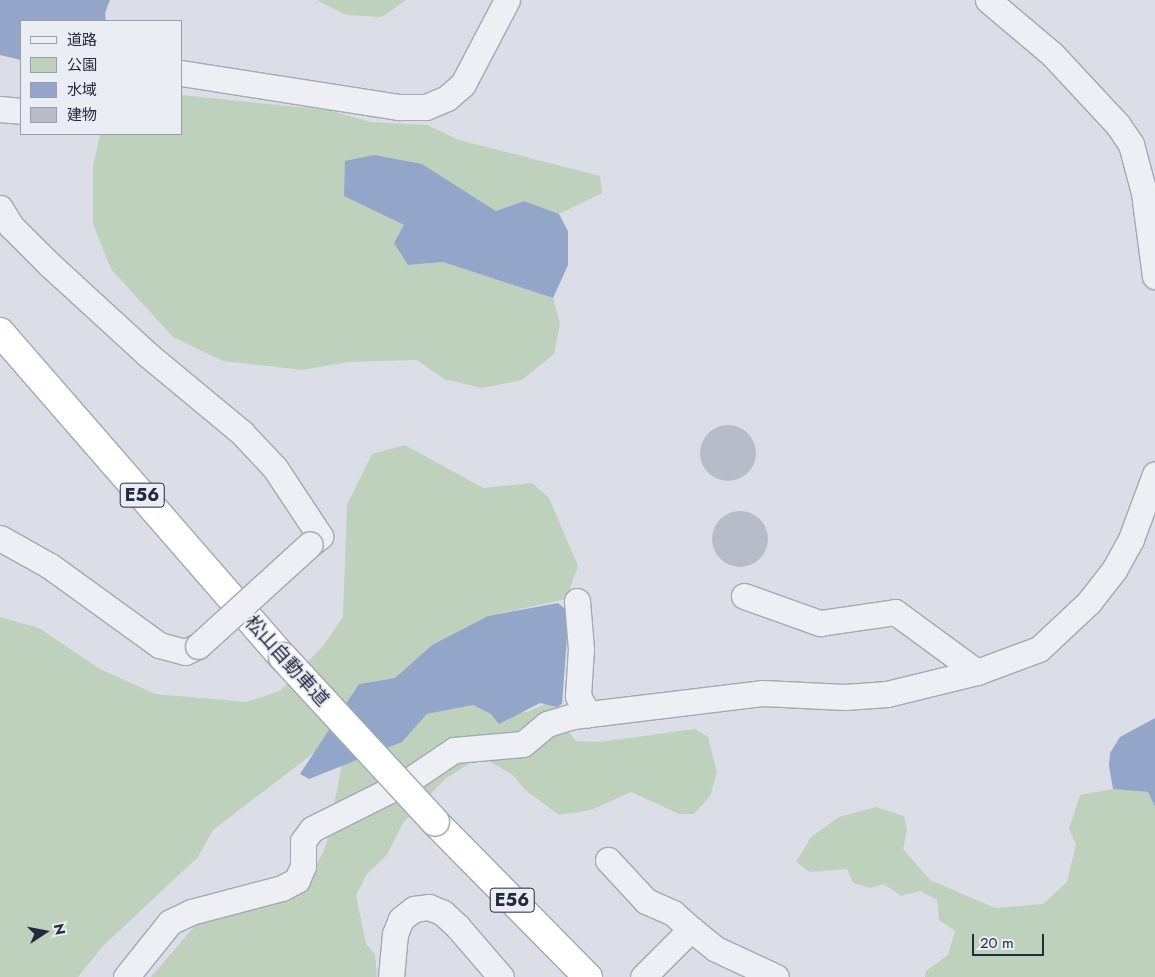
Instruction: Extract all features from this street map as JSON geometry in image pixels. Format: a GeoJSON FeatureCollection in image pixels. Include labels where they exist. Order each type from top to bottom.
{"type":"FeatureCollection","features":[{"type":"Feature","properties":{"kind":"highway","name":"松山自動車道"},"geometry":{"type":"LineString","coordinates":[[0,332],[283,658],[436,822],[588,977]]}},
{"type":"Feature","properties":{"kind":"street"},"geometry":{"type":"LineString","coordinates":[[182,73],[399,107],[426,107],[447,98],[463,84],[507,0]]}},
{"type":"Feature","properties":{"kind":"street"},"geometry":{"type":"LineString","coordinates":[[988,0],[1052,54],[1118,124],[1131,144],[1144,193],[1155,276]]}},
{"type":"Feature","properties":{"kind":"street"},"geometry":{"type":"LineString","coordinates":[[0,109],[20,111]]}},
{"type":"Feature","properties":{"kind":"street"},"geometry":{"type":"LineString","coordinates":[[0,208],[11,226],[50,265],[147,354],[242,433],[275,468],[320,536],[198,646],[185,652],[159,645],[50,566],[0,538]]}},
{"type":"Feature","properties":{"kind":"street"},"geometry":{"type":"LineString","coordinates":[[126,977],[170,922],[191,912],[282,888],[297,880],[303,866],[303,841],[312,829],[408,781],[454,750],[523,744],[547,724],[588,714],[762,694],[845,697],[887,694],[977,672],[1039,649],[1090,602],[1131,539],[1155,474]]}},
{"type":"Feature","properties":{"kind":"street"},"geometry":{"type":"LineString","coordinates":[[744,596],[820,623],[895,612],[977,672]]}},
{"type":"Feature","properties":{"kind":"street"},"geometry":{"type":"LineString","coordinates":[[577,601],[581,649],[578,696],[588,714]]}},
{"type":"Feature","properties":{"kind":"street"},"geometry":{"type":"LineString","coordinates":[[608,860],[646,901],[673,913],[688,932],[716,949],[776,977]]}},
{"type":"Feature","properties":{"kind":"street"},"geometry":{"type":"LineString","coordinates":[[391,977],[395,934],[401,920],[414,909],[429,907],[457,926],[502,977]]}},
{"type":"Feature","properties":{"kind":"street"},"geometry":{"type":"LineString","coordinates":[[643,977],[688,932]]}},
{"type":"Feature","properties":{"kind":"green space"},"geometry":{"type":"Polygon","coordinates":[[[317,0],[406,0],[382,17],[346,15],[317,0]]]}},
{"type":"Feature","properties":{"kind":"green space"},"geometry":{"type":"Polygon","coordinates":[[[182,95],[328,110],[371,122],[427,125],[459,140],[600,176],[602,193],[559,214],[524,201],[496,211],[422,164],[344,195],[404,225],[408,265],[443,262],[553,298],[560,324],[554,354],[522,380],[482,388],[444,379],[417,360],[348,362],[303,370],[223,361],[173,337],[111,269],[93,224],[93,167],[100,135],[182,135],[182,95]]]}},
{"type":"Feature","properties":{"kind":"green space"},"geometry":{"type":"Polygon","coordinates":[[[405,445],[483,488],[532,483],[549,498],[578,566],[566,599],[488,616],[432,645],[395,678],[359,684],[315,752],[213,830],[198,857],[103,946],[78,977],[0,977],[0,617],[39,628],[100,669],[155,694],[246,702],[280,691],[323,646],[343,617],[347,505],[372,454],[405,445]]]}},
{"type":"Feature","properties":{"kind":"green space"},"geometry":{"type":"Polygon","coordinates":[[[549,702],[557,707],[560,721],[576,741],[599,742],[695,729],[708,737],[717,773],[710,796],[694,814],[679,814],[631,792],[591,810],[559,815],[524,789],[513,775],[487,760],[472,762],[445,779],[403,823],[387,855],[367,874],[356,895],[366,944],[375,954],[377,977],[151,977],[200,920],[308,882],[326,846],[342,764],[402,742],[427,714],[473,705],[491,714],[527,712],[549,702]]]}},
{"type":"Feature","properties":{"kind":"green space"},"geometry":{"type":"Polygon","coordinates":[[[1113,789],[1148,792],[1155,807],[1155,977],[925,977],[926,971],[948,955],[955,931],[939,920],[937,900],[920,891],[901,896],[884,884],[871,888],[853,883],[847,869],[810,872],[796,862],[811,837],[839,817],[876,807],[904,816],[907,830],[903,849],[930,880],[995,908],[1043,904],[1067,882],[1076,844],[1069,829],[1080,795],[1113,789]]]}},
{"type":"Feature","properties":{"kind":"water"},"geometry":{"type":"Polygon","coordinates":[[[0,0],[110,0],[105,13],[106,20],[20,20],[20,60],[0,55],[0,0]]]}},
{"type":"Feature","properties":{"kind":"water"},"geometry":{"type":"Polygon","coordinates":[[[374,155],[422,164],[496,211],[524,201],[559,214],[568,231],[568,265],[553,298],[443,262],[408,265],[394,243],[404,225],[344,196],[345,161],[374,155]]]}},
{"type":"Feature","properties":{"kind":"water"},"geometry":{"type":"Polygon","coordinates":[[[558,603],[565,609],[568,624],[562,704],[557,707],[540,703],[499,724],[491,714],[473,705],[427,714],[402,742],[309,779],[300,774],[359,684],[395,678],[432,645],[488,616],[558,603]]]}},
{"type":"Feature","properties":{"kind":"water"},"geometry":{"type":"Polygon","coordinates":[[[1155,718],[1155,807],[1148,792],[1113,789],[1109,766],[1110,753],[1120,737],[1155,718]]]}},
{"type":"Feature","properties":{"kind":"building"},"geometry":{"type":"Polygon","coordinates":[[[722,425],[734,425],[744,429],[752,437],[756,453],[752,469],[744,477],[734,481],[722,481],[712,477],[704,469],[700,459],[700,447],[704,437],[712,429],[722,425]]]}},
{"type":"Feature","properties":{"kind":"building"},"geometry":{"type":"Polygon","coordinates":[[[734,511],[746,511],[756,515],[764,523],[768,539],[764,555],[756,563],[746,567],[734,567],[724,563],[716,555],[712,545],[712,533],[716,523],[724,515],[734,511]]]}}]}
